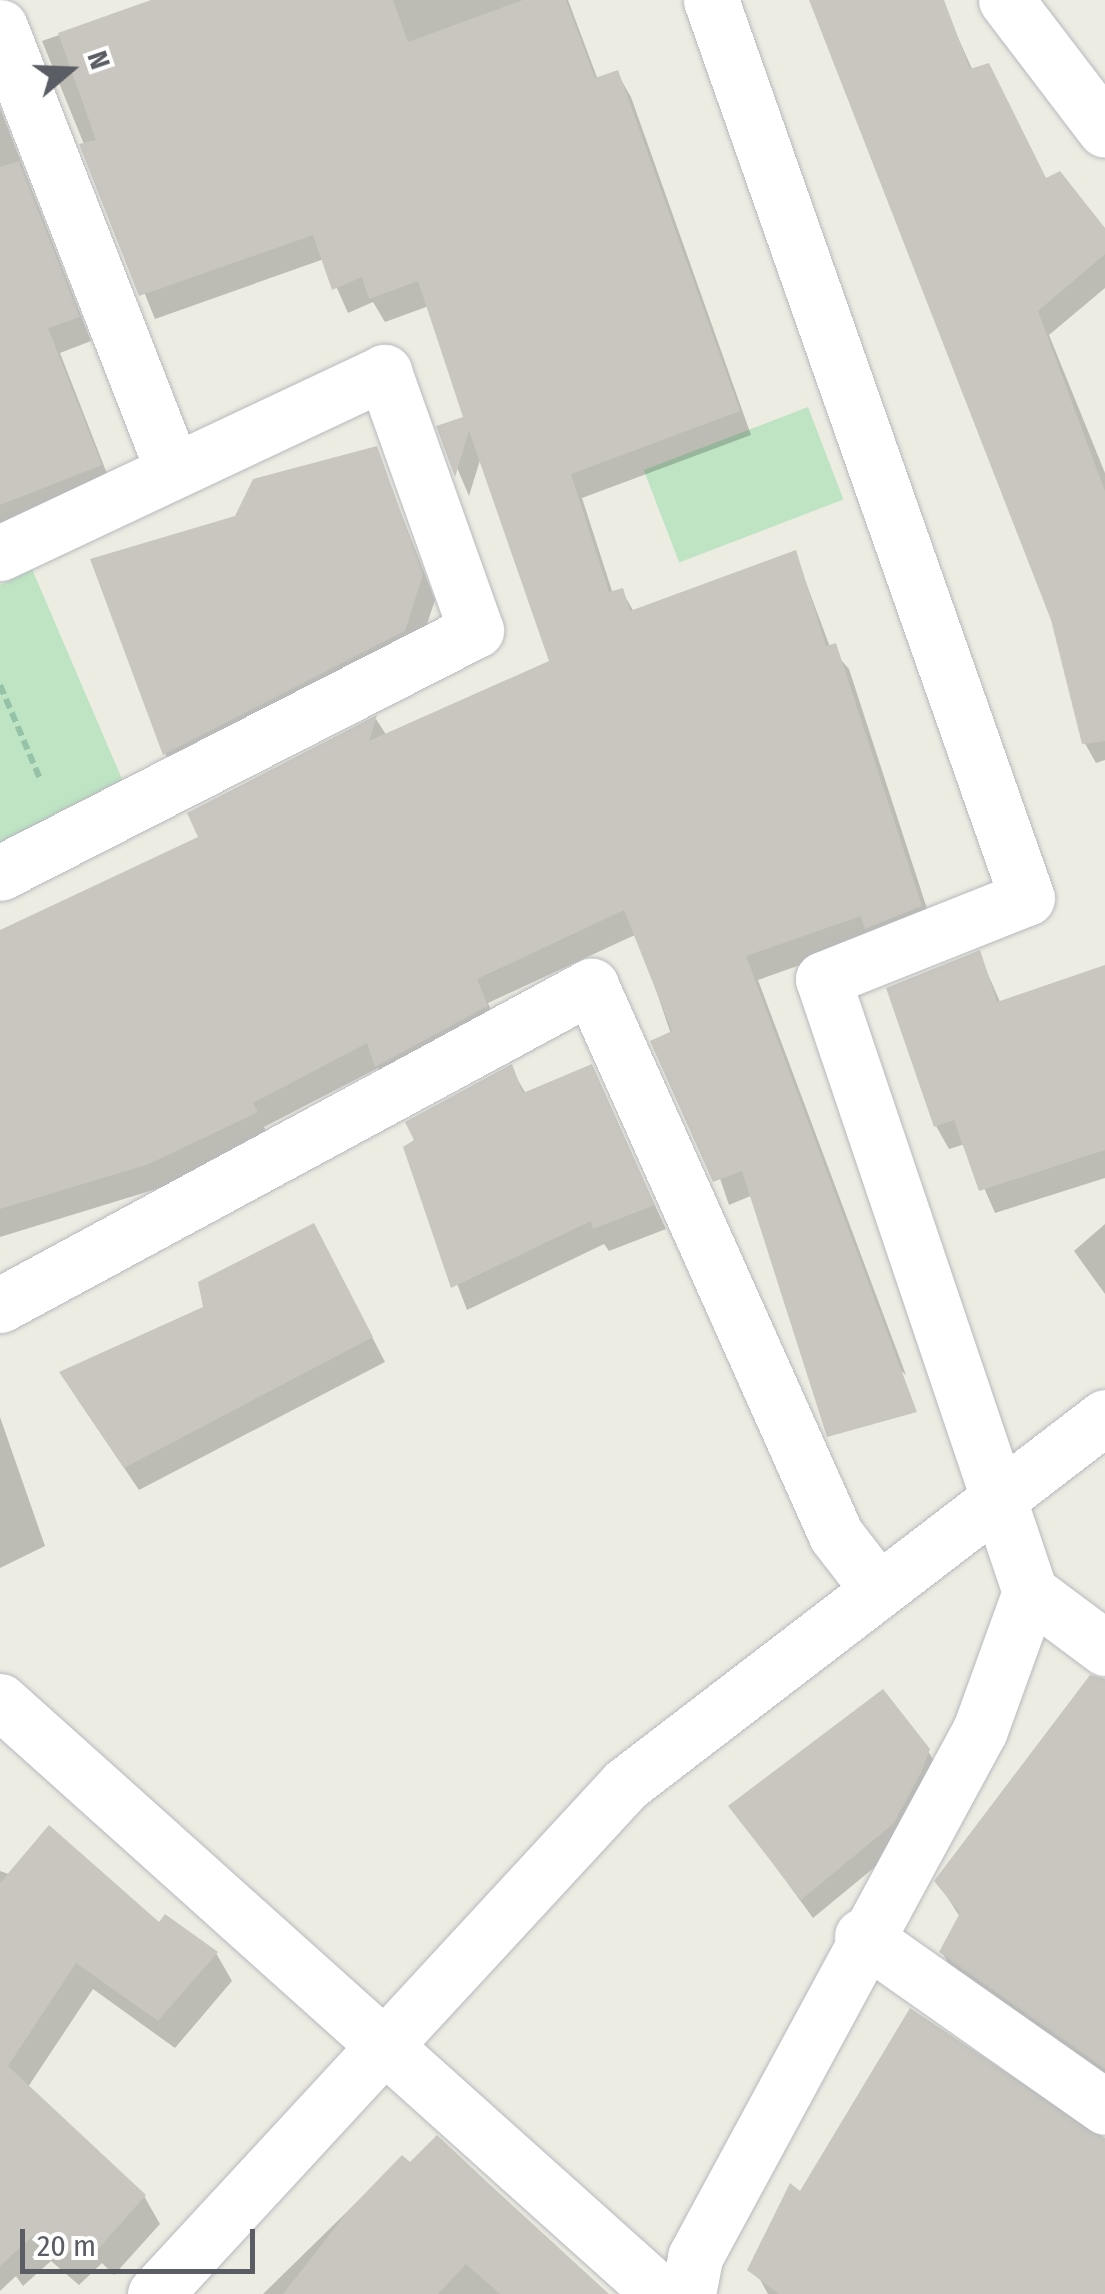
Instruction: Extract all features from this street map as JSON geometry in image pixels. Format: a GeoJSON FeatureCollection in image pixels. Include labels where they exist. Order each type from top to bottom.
{"type":"FeatureCollection","features":[{"type":"Feature","properties":{"kind":"street"},"geometry":{"type":"LineString","coordinates":[[710,0],[1027,898],[823,979],[1030,1592],[1105,1648]]}},
{"type":"Feature","properties":{"kind":"street"},"geometry":{"type":"LineString","coordinates":[[1006,0],[1105,130]]}},
{"type":"Feature","properties":{"kind":"street"},"geometry":{"type":"LineString","coordinates":[[0,27],[172,468]]}},
{"type":"Feature","properties":{"kind":"street"},"geometry":{"type":"LineString","coordinates":[[0,554],[172,468],[384,372],[476,630],[0,873]]}},
{"type":"Feature","properties":{"kind":"street"},"geometry":{"type":"LineString","coordinates":[[0,1305],[592,986],[836,1535],[876,1586]]}},
{"type":"Feature","properties":{"kind":"street"},"geometry":{"type":"LineString","coordinates":[[155,2294],[385,2038],[626,1784],[876,1586],[1105,1417]]}},
{"type":"Feature","properties":{"kind":"street"},"geometry":{"type":"LineString","coordinates":[[688,2294],[695,2257],[862,1936],[980,1730],[1030,1592]]}},
{"type":"Feature","properties":{"kind":"street"},"geometry":{"type":"LineString","coordinates":[[0,1701],[385,2038],[661,2294]]}},
{"type":"Feature","properties":{"kind":"street"},"geometry":{"type":"LineString","coordinates":[[862,1936],[1105,2107]]}},
{"type":"Feature","properties":{"kind":"path"},"geometry":{"type":"LineString","coordinates":[[0,685],[43,786]]}},
{"type":"Feature","properties":{"kind":"green space"},"geometry":{"type":"Polygon","coordinates":[[[808,407],[843,499],[679,562],[644,470],[808,407]]]}},
{"type":"Feature","properties":{"kind":"green space"},"geometry":{"type":"Polygon","coordinates":[[[32,569],[125,786],[0,845],[0,585],[32,569]]]}},
{"type":"Feature","properties":{"kind":"building"},"geometry":{"type":"Polygon","coordinates":[[[151,0],[393,0],[408,42],[523,0],[566,0],[595,78],[618,70],[740,411],[571,474],[609,592],[623,588],[630,611],[796,550],[826,646],[836,643],[922,906],[865,929],[861,916],[746,956],[917,1412],[827,1437],[742,1171],[713,1182],[650,1041],[672,1031],[624,910],[477,979],[488,1006],[375,1067],[367,1043],[253,1103],[258,1112],[149,1164],[0,1209],[0,930],[198,837],[187,813],[377,715],[369,741],[549,661],[469,431],[455,477],[436,426],[463,417],[418,281],[369,299],[362,277],[332,290],[313,235],[139,296],[79,144],[96,140],[58,33],[151,0]]]}},
{"type":"Feature","properties":{"kind":"building"},"geometry":{"type":"Polygon","coordinates":[[[809,0],[944,0],[970,69],[989,63],[1046,178],[1060,171],[1105,228],[1105,254],[1038,311],[1105,491],[1105,741],[1082,744],[1051,620],[809,0]]]}},
{"type":"Feature","properties":{"kind":"building"},"geometry":{"type":"Polygon","coordinates":[[[19,161],[80,317],[48,328],[102,465],[0,505],[0,167],[19,161]]]}},
{"type":"Feature","properties":{"kind":"building"},"geometry":{"type":"Polygon","coordinates":[[[377,446],[423,574],[405,631],[163,755],[90,559],[235,516],[253,479],[377,446]]]}},
{"type":"Feature","properties":{"kind":"building"},"geometry":{"type":"Polygon","coordinates":[[[980,950],[997,1002],[1105,965],[1105,1150],[979,1191],[954,1120],[934,1127],[886,988],[980,950]]]}},
{"type":"Feature","properties":{"kind":"building"},"geometry":{"type":"Polygon","coordinates":[[[512,1064],[523,1093],[592,1064],[655,1205],[593,1229],[591,1221],[451,1288],[403,1147],[414,1140],[405,1122],[512,1064]]]}},
{"type":"Feature","properties":{"kind":"building"},"geometry":{"type":"Polygon","coordinates":[[[314,1223],[373,1337],[124,1468],[59,1372],[203,1307],[198,1282],[314,1223]]]}},
{"type":"Feature","properties":{"kind":"building"},"geometry":{"type":"Polygon","coordinates":[[[1090,1675],[1105,1679],[1105,2069],[939,1952],[960,1913],[934,1881],[1090,1675]]]}},
{"type":"Feature","properties":{"kind":"building"},"geometry":{"type":"Polygon","coordinates":[[[883,1689],[930,1749],[922,1771],[894,1823],[801,1900],[728,1806],[883,1689]]]}},
{"type":"Feature","properties":{"kind":"building"},"geometry":{"type":"Polygon","coordinates":[[[49,1825],[159,1922],[165,1914],[218,1952],[158,2021],[76,1963],[8,2066],[146,2195],[98,2249],[85,2237],[62,2259],[34,2235],[0,2266],[0,1883],[49,1825]]]}},
{"type":"Feature","properties":{"kind":"building"},"geometry":{"type":"Polygon","coordinates":[[[910,2008],[1105,2138],[1105,2294],[779,2294],[747,2270],[790,2183],[800,2191],[910,2008]]]}},
{"type":"Feature","properties":{"kind":"building"},"geometry":{"type":"Polygon","coordinates":[[[437,2135],[609,2294],[500,2294],[466,2264],[438,2294],[283,2294],[348,2211],[402,2155],[410,2162],[437,2135]]]}}]}
